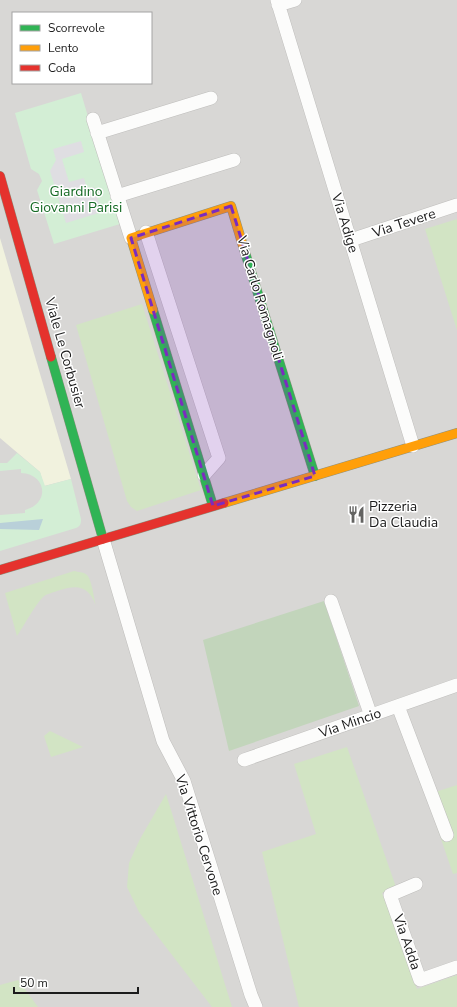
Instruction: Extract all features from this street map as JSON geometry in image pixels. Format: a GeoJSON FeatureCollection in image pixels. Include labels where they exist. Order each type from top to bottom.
{"type":"FeatureCollection","features":[{"type":"Feature","properties":{"kind":"street"},"geometry":{"type":"LineString","coordinates":[[277,3],[295,0]]}},
{"type":"Feature","properties":{"kind":"street","name":"Via Adige"},"geometry":{"type":"LineString","coordinates":[[277,3],[413,446]]}},
{"type":"Feature","properties":{"kind":"street"},"geometry":{"type":"LineString","coordinates":[[97,133],[211,98]]}},
{"type":"Feature","properties":{"kind":"street"},"geometry":{"type":"LineString","coordinates":[[93,119],[213,506]]}},
{"type":"Feature","properties":{"kind":"street"},"geometry":{"type":"LineString","coordinates":[[117,196],[234,160]]}},
{"type":"Feature","properties":{"kind":"street","name":"Viale Le Corbusier"},"geometry":{"type":"LineString","coordinates":[[0,176],[104,539]]}},
{"type":"Feature","properties":{"kind":"street","name":"Via Tevere"},"geometry":{"type":"LineString","coordinates":[[351,240],[457,205]]}},
{"type":"Feature","properties":{"kind":"street","name":"Via Carlo Romagnoli"},"geometry":{"type":"LineString","coordinates":[[131,238],[232,206],[314,476]]}},
{"type":"Feature","properties":{"kind":"street"},"geometry":{"type":"LineString","coordinates":[[146,232],[219,458],[204,475]]}},
{"type":"Feature","properties":{"kind":"street"},"geometry":{"type":"LineString","coordinates":[[0,570],[457,433]]}},
{"type":"Feature","properties":{"kind":"street","name":"Via Vittorio Cervone"},"geometry":{"type":"LineString","coordinates":[[104,539],[132,640],[163,741],[184,781],[253,1003]]}},
{"type":"Feature","properties":{"kind":"street"},"geometry":{"type":"LineString","coordinates":[[331,601],[371,716]]}},
{"type":"Feature","properties":{"kind":"street","name":"Via Mincio"},"geometry":{"type":"LineString","coordinates":[[244,760],[457,686]]}},
{"type":"Feature","properties":{"kind":"street"},"geometry":{"type":"LineString","coordinates":[[398,706],[447,835]]}},
{"type":"Feature","properties":{"kind":"street","name":"Via Adda"},"geometry":{"type":"LineString","coordinates":[[416,884],[390,894],[420,980],[457,967]]}},
{"type":"Feature","properties":{"kind":"highlighted area"},"geometry":{"type":"Polygon","coordinates":[[[231,206],[315,476],[213,506],[131,238],[231,206]]]}},
{"type":"Feature","properties":{"kind":"shaded area"},"geometry":{"type":"Polygon","coordinates":[[[0,0],[457,0],[457,1007],[0,1007],[0,0]]]}},
{"type":"Feature","properties":{"kind":"shaded area"},"geometry":{"type":"Polygon","coordinates":[[[81,141],[84,152],[62,159],[69,182],[84,178],[87,189],[94,187],[102,212],[66,223],[50,171],[56,160],[53,149],[81,141]]]}},
{"type":"Feature","properties":{"kind":"shaded area"},"geometry":{"type":"Polygon","coordinates":[[[0,238],[71,479],[44,486],[40,472],[0,438],[0,238]]]}},
{"type":"Feature","properties":{"kind":"shaded area"},"geometry":{"type":"Polygon","coordinates":[[[324,601],[359,706],[229,751],[203,640],[324,601]]]}},
{"type":"Feature","properties":{"kind":"green space","name":"Giardino Giovanni Parisi"},"geometry":{"type":"Polygon","coordinates":[[[81,93],[120,224],[54,244],[37,190],[42,181],[39,174],[31,169],[15,113],[81,93]]]}},
{"type":"Feature","properties":{"kind":"green space"},"geometry":{"type":"Polygon","coordinates":[[[457,219],[457,330],[425,229],[457,219]]]}},
{"type":"Feature","properties":{"kind":"green space"},"geometry":{"type":"Polygon","coordinates":[[[142,304],[201,490],[137,511],[131,507],[127,501],[76,325],[142,304]]]}},
{"type":"Feature","properties":{"kind":"green space"},"geometry":{"type":"Polygon","coordinates":[[[17,453],[40,472],[45,486],[71,479],[81,523],[76,528],[0,551],[0,515],[25,513],[25,510],[33,507],[39,502],[42,496],[40,484],[36,478],[21,473],[21,469],[0,471],[0,463],[7,463],[17,453]]]}},
{"type":"Feature","properties":{"kind":"green space"},"geometry":{"type":"Polygon","coordinates":[[[74,571],[84,573],[89,577],[96,606],[89,594],[81,588],[70,588],[47,594],[36,606],[17,636],[5,593],[74,571]]]}},
{"type":"Feature","properties":{"kind":"green space"},"geometry":{"type":"Polygon","coordinates":[[[50,731],[83,747],[51,757],[44,736],[50,731]]]}},
{"type":"Feature","properties":{"kind":"green space"},"geometry":{"type":"Polygon","coordinates":[[[347,747],[396,887],[382,893],[417,989],[457,975],[457,1007],[299,1007],[262,852],[316,834],[294,764],[347,747]]]}},
{"type":"Feature","properties":{"kind":"green space"},"geometry":{"type":"Polygon","coordinates":[[[457,785],[457,873],[453,874],[426,795],[457,785]]]}},
{"type":"Feature","properties":{"kind":"green space"},"geometry":{"type":"Polygon","coordinates":[[[166,794],[232,1007],[212,1007],[139,912],[127,887],[129,863],[140,839],[166,794]]]}},
{"type":"Feature","properties":{"kind":"green space"},"geometry":{"type":"Polygon","coordinates":[[[18,980],[38,1007],[0,1007],[0,985],[18,980]]]}},
{"type":"Feature","properties":{"kind":"water"},"geometry":{"type":"Polygon","coordinates":[[[43,519],[39,530],[0,529],[0,523],[43,519]]]}},
{"type":"Feature","properties":{"kind":"traffic: fast"},"geometry":{"type":"LineString","coordinates":[[243,246],[315,476]]}},
{"type":"Feature","properties":{"kind":"traffic: fast"},"geometry":{"type":"LineString","coordinates":[[153,310],[213,506]]}},
{"type":"Feature","properties":{"kind":"traffic: fast"},"geometry":{"type":"LineString","coordinates":[[51,357],[103,539]]}},
{"type":"Feature","properties":{"kind":"traffic: slow"},"geometry":{"type":"LineString","coordinates":[[153,310],[131,238],[231,206],[243,246]]}},
{"type":"Feature","properties":{"kind":"traffic: slow"},"geometry":{"type":"LineString","coordinates":[[224,503],[457,433]]}},
{"type":"Feature","properties":{"kind":"traffic: jam"},"geometry":{"type":"LineString","coordinates":[[0,176],[51,357]]}},
{"type":"Feature","properties":{"kind":"traffic: jam"},"geometry":{"type":"LineString","coordinates":[[0,570],[224,503]]}},
{"type":"Feature","properties":{"kind":"place","name":"Pizzeria Da Claudia"},"geometry":{"type":"Point","coordinates":[356,514]}}]}
